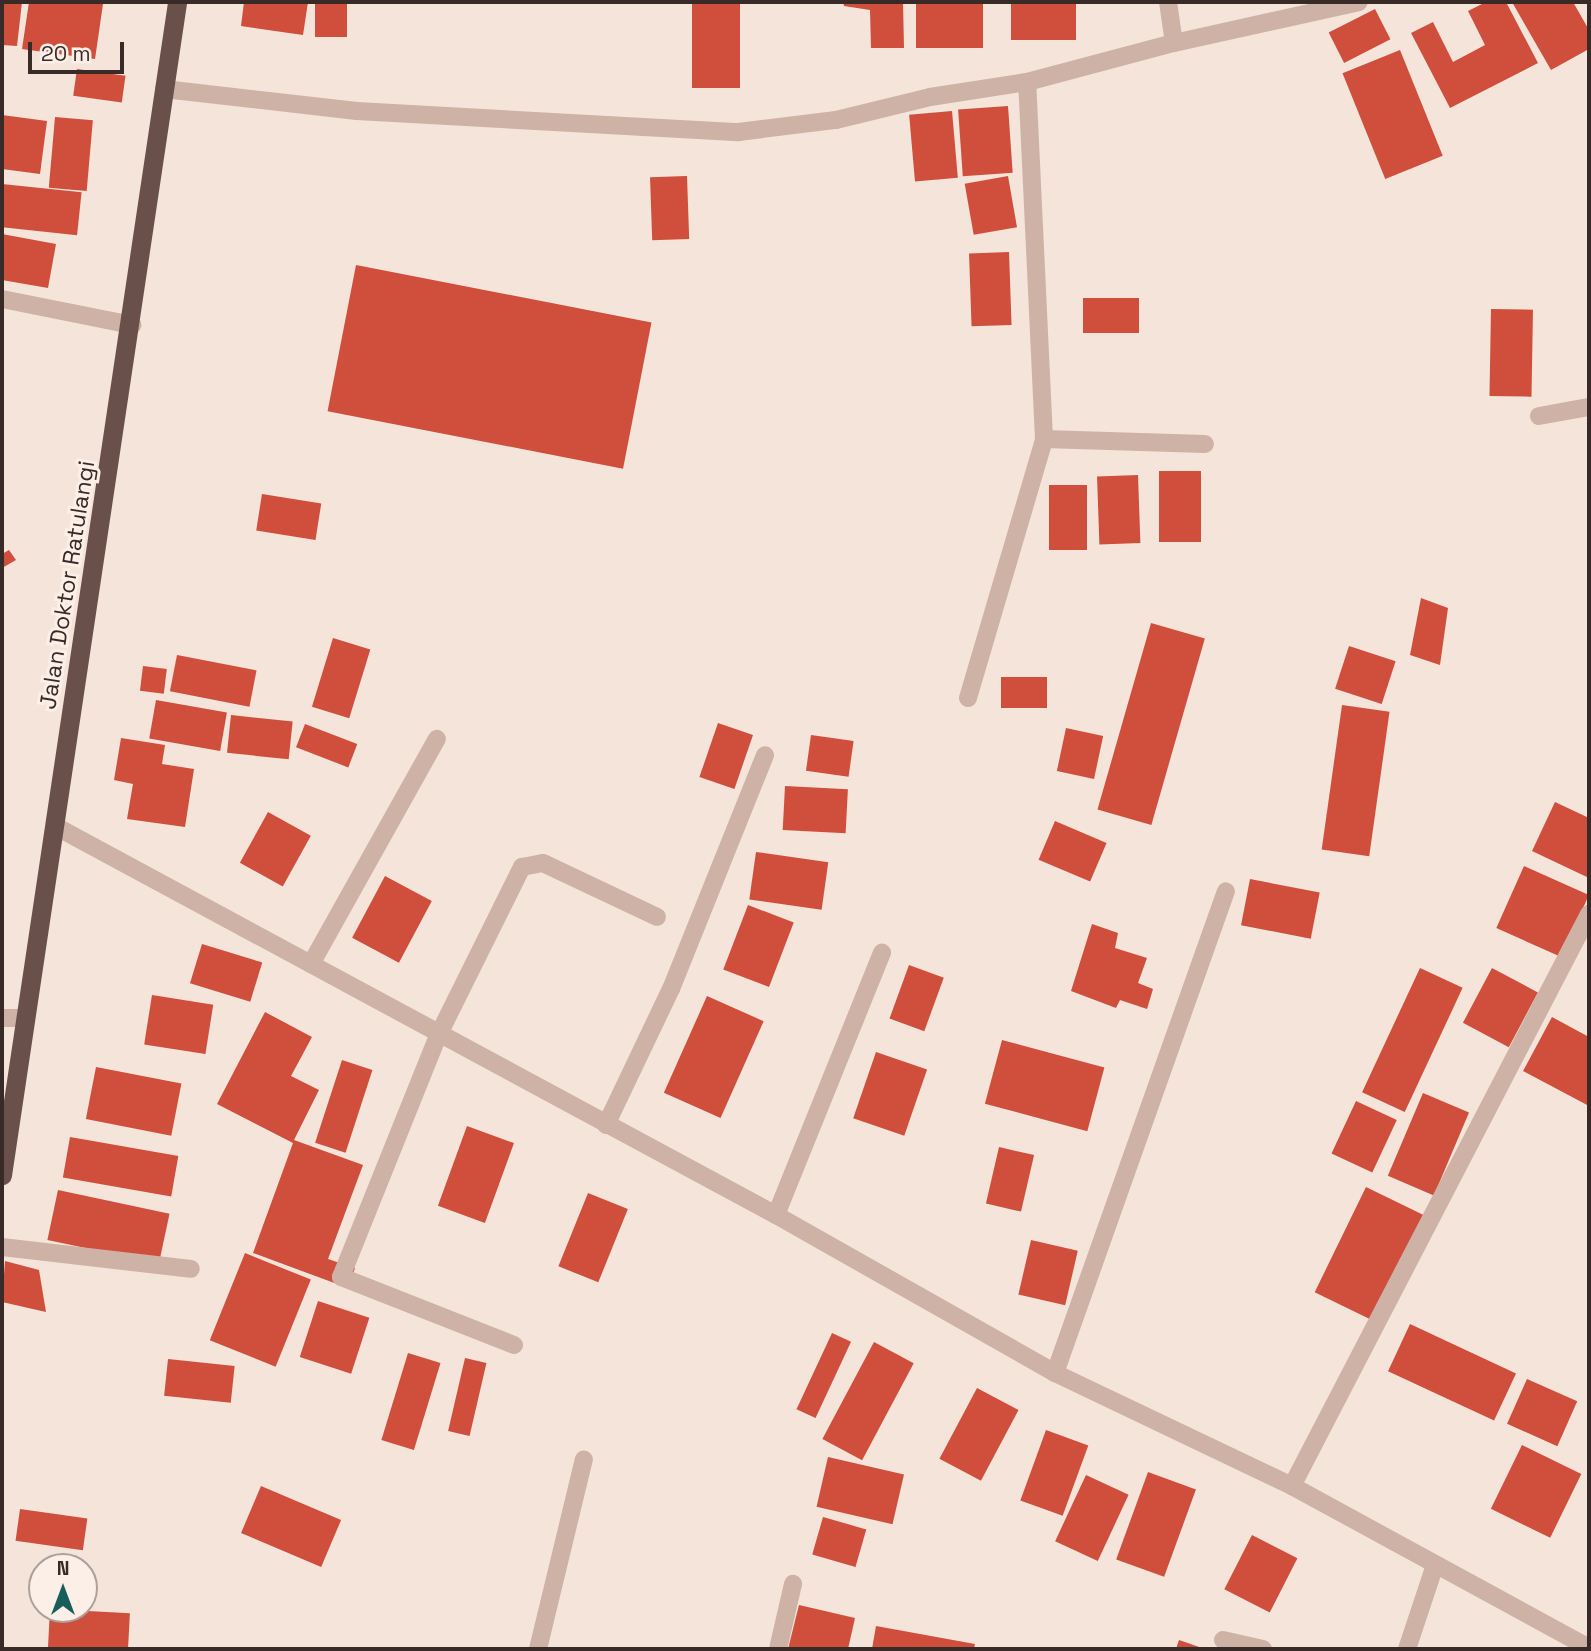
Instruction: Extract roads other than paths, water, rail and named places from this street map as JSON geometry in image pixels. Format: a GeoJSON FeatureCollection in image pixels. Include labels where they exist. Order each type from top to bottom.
{"type":"FeatureCollection","features":[{"type":"Feature","properties":{"kind":"highway","name":"Jalan Doktor Ratulangi"},"geometry":{"type":"LineString","coordinates":[[2,1175],[132,325],[177,2]]}},
{"type":"Feature","properties":{"kind":"street"},"geometry":{"type":"LineString","coordinates":[[1168,2],[1174,43]]}},
{"type":"Feature","properties":{"kind":"street"},"geometry":{"type":"LineString","coordinates":[[164,89],[357,111],[738,132],[836,120],[930,97],[1027,82],[1174,43],[1359,2]]}},
{"type":"Feature","properties":{"kind":"street"},"geometry":{"type":"LineString","coordinates":[[968,698],[1044,439],[1027,82]]}},
{"type":"Feature","properties":{"kind":"street"},"geometry":{"type":"LineString","coordinates":[[2,299],[132,325]]}},
{"type":"Feature","properties":{"kind":"street"},"geometry":{"type":"LineString","coordinates":[[1539,416],[1589,407]]}},
{"type":"Feature","properties":{"kind":"street"},"geometry":{"type":"LineString","coordinates":[[1044,439],[1205,444]]}},
{"type":"Feature","properties":{"kind":"street"},"geometry":{"type":"LineString","coordinates":[[311,964],[436,739]]}},
{"type":"Feature","properties":{"kind":"street"},"geometry":{"type":"LineString","coordinates":[[606,1125],[671,989],[765,755]]}},
{"type":"Feature","properties":{"kind":"street"},"geometry":{"type":"LineString","coordinates":[[55,826],[438,1036],[776,1215],[1055,1373],[1292,1486],[1436,1565],[1562,1641],[1589,1648]]}},
{"type":"Feature","properties":{"kind":"street"},"geometry":{"type":"LineString","coordinates":[[514,1345],[341,1278],[438,1036],[522,867],[529,862],[543,863],[657,917]]}},
{"type":"Feature","properties":{"kind":"street"},"geometry":{"type":"LineString","coordinates":[[1055,1373],[1226,891]]}},
{"type":"Feature","properties":{"kind":"street"},"geometry":{"type":"LineString","coordinates":[[1292,1486],[1589,914]]}},
{"type":"Feature","properties":{"kind":"street"},"geometry":{"type":"LineString","coordinates":[[776,1215],[882,953]]}},
{"type":"Feature","properties":{"kind":"street"},"geometry":{"type":"LineString","coordinates":[[2,1018],[26,1018]]}},
{"type":"Feature","properties":{"kind":"street"},"geometry":{"type":"LineString","coordinates":[[2,1247],[191,1269]]}},
{"type":"Feature","properties":{"kind":"street"},"geometry":{"type":"LineString","coordinates":[[538,1649],[584,1459]]}},
{"type":"Feature","properties":{"kind":"street"},"geometry":{"type":"LineString","coordinates":[[1407,1649],[1436,1565]]}},
{"type":"Feature","properties":{"kind":"street"},"geometry":{"type":"LineString","coordinates":[[778,1649],[793,1584]]}},
{"type":"Feature","properties":{"kind":"street"},"geometry":{"type":"LineString","coordinates":[[1223,1640],[1263,1649]]}}]}
